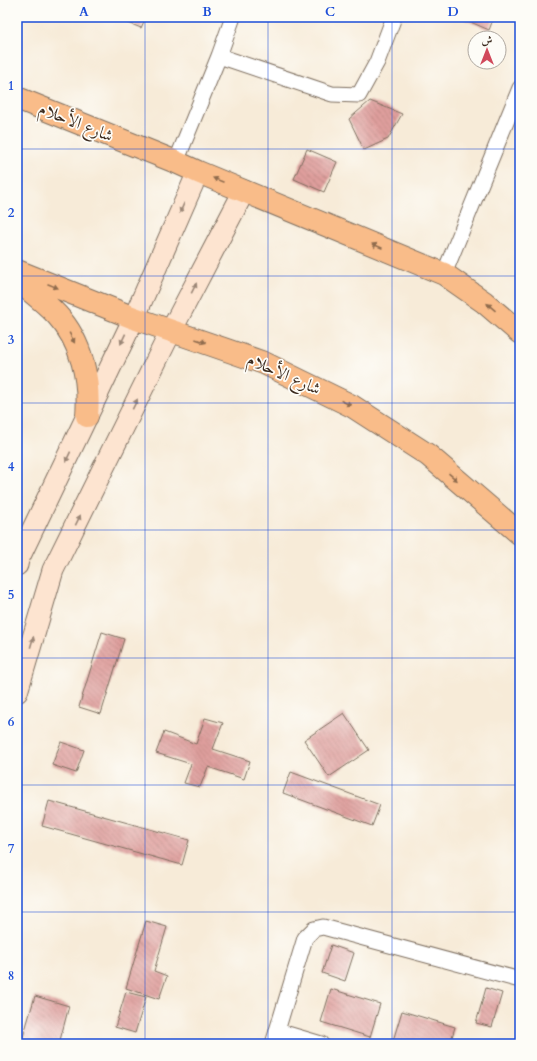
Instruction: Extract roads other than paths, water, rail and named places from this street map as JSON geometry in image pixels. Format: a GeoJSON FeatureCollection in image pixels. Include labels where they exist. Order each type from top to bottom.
{"type":"FeatureCollection","features":[{"type":"Feature","properties":{"kind":"main road","name":"شارع الأحلام"},"geometry":{"type":"LineString","coordinates":[[17,98],[176,162],[444,274],[484,302],[520,333]]}},
{"type":"Feature","properties":{"kind":"main road"},"geometry":{"type":"LineString","coordinates":[[17,565],[18,560],[134,318],[198,172]]}},
{"type":"Feature","properties":{"kind":"main road"},"geometry":{"type":"LineString","coordinates":[[17,692],[53,570],[172,331],[244,191]]}},
{"type":"Feature","properties":{"kind":"main road","name":"شارع الأحلام"},"geometry":{"type":"LineString","coordinates":[[17,271],[134,318],[264,363],[352,406],[428,455],[520,534]]}},
{"type":"Feature","properties":{"kind":"main road"},"geometry":{"type":"LineString","coordinates":[[17,280],[56,315],[71,334],[81,359],[88,387],[87,416]]}},
{"type":"Feature","properties":{"kind":"street"},"geometry":{"type":"LineString","coordinates":[[176,162],[219,56],[232,17]]}},
{"type":"Feature","properties":{"kind":"street"},"geometry":{"type":"LineString","coordinates":[[219,56],[332,94],[359,95],[377,62],[394,17]]}},
{"type":"Feature","properties":{"kind":"street"},"geometry":{"type":"LineString","coordinates":[[444,274],[520,88]]}},
{"type":"Feature","properties":{"kind":"street"},"geometry":{"type":"LineString","coordinates":[[321,1044],[275,1038],[305,938],[314,929],[324,927],[520,980]]}}]}
